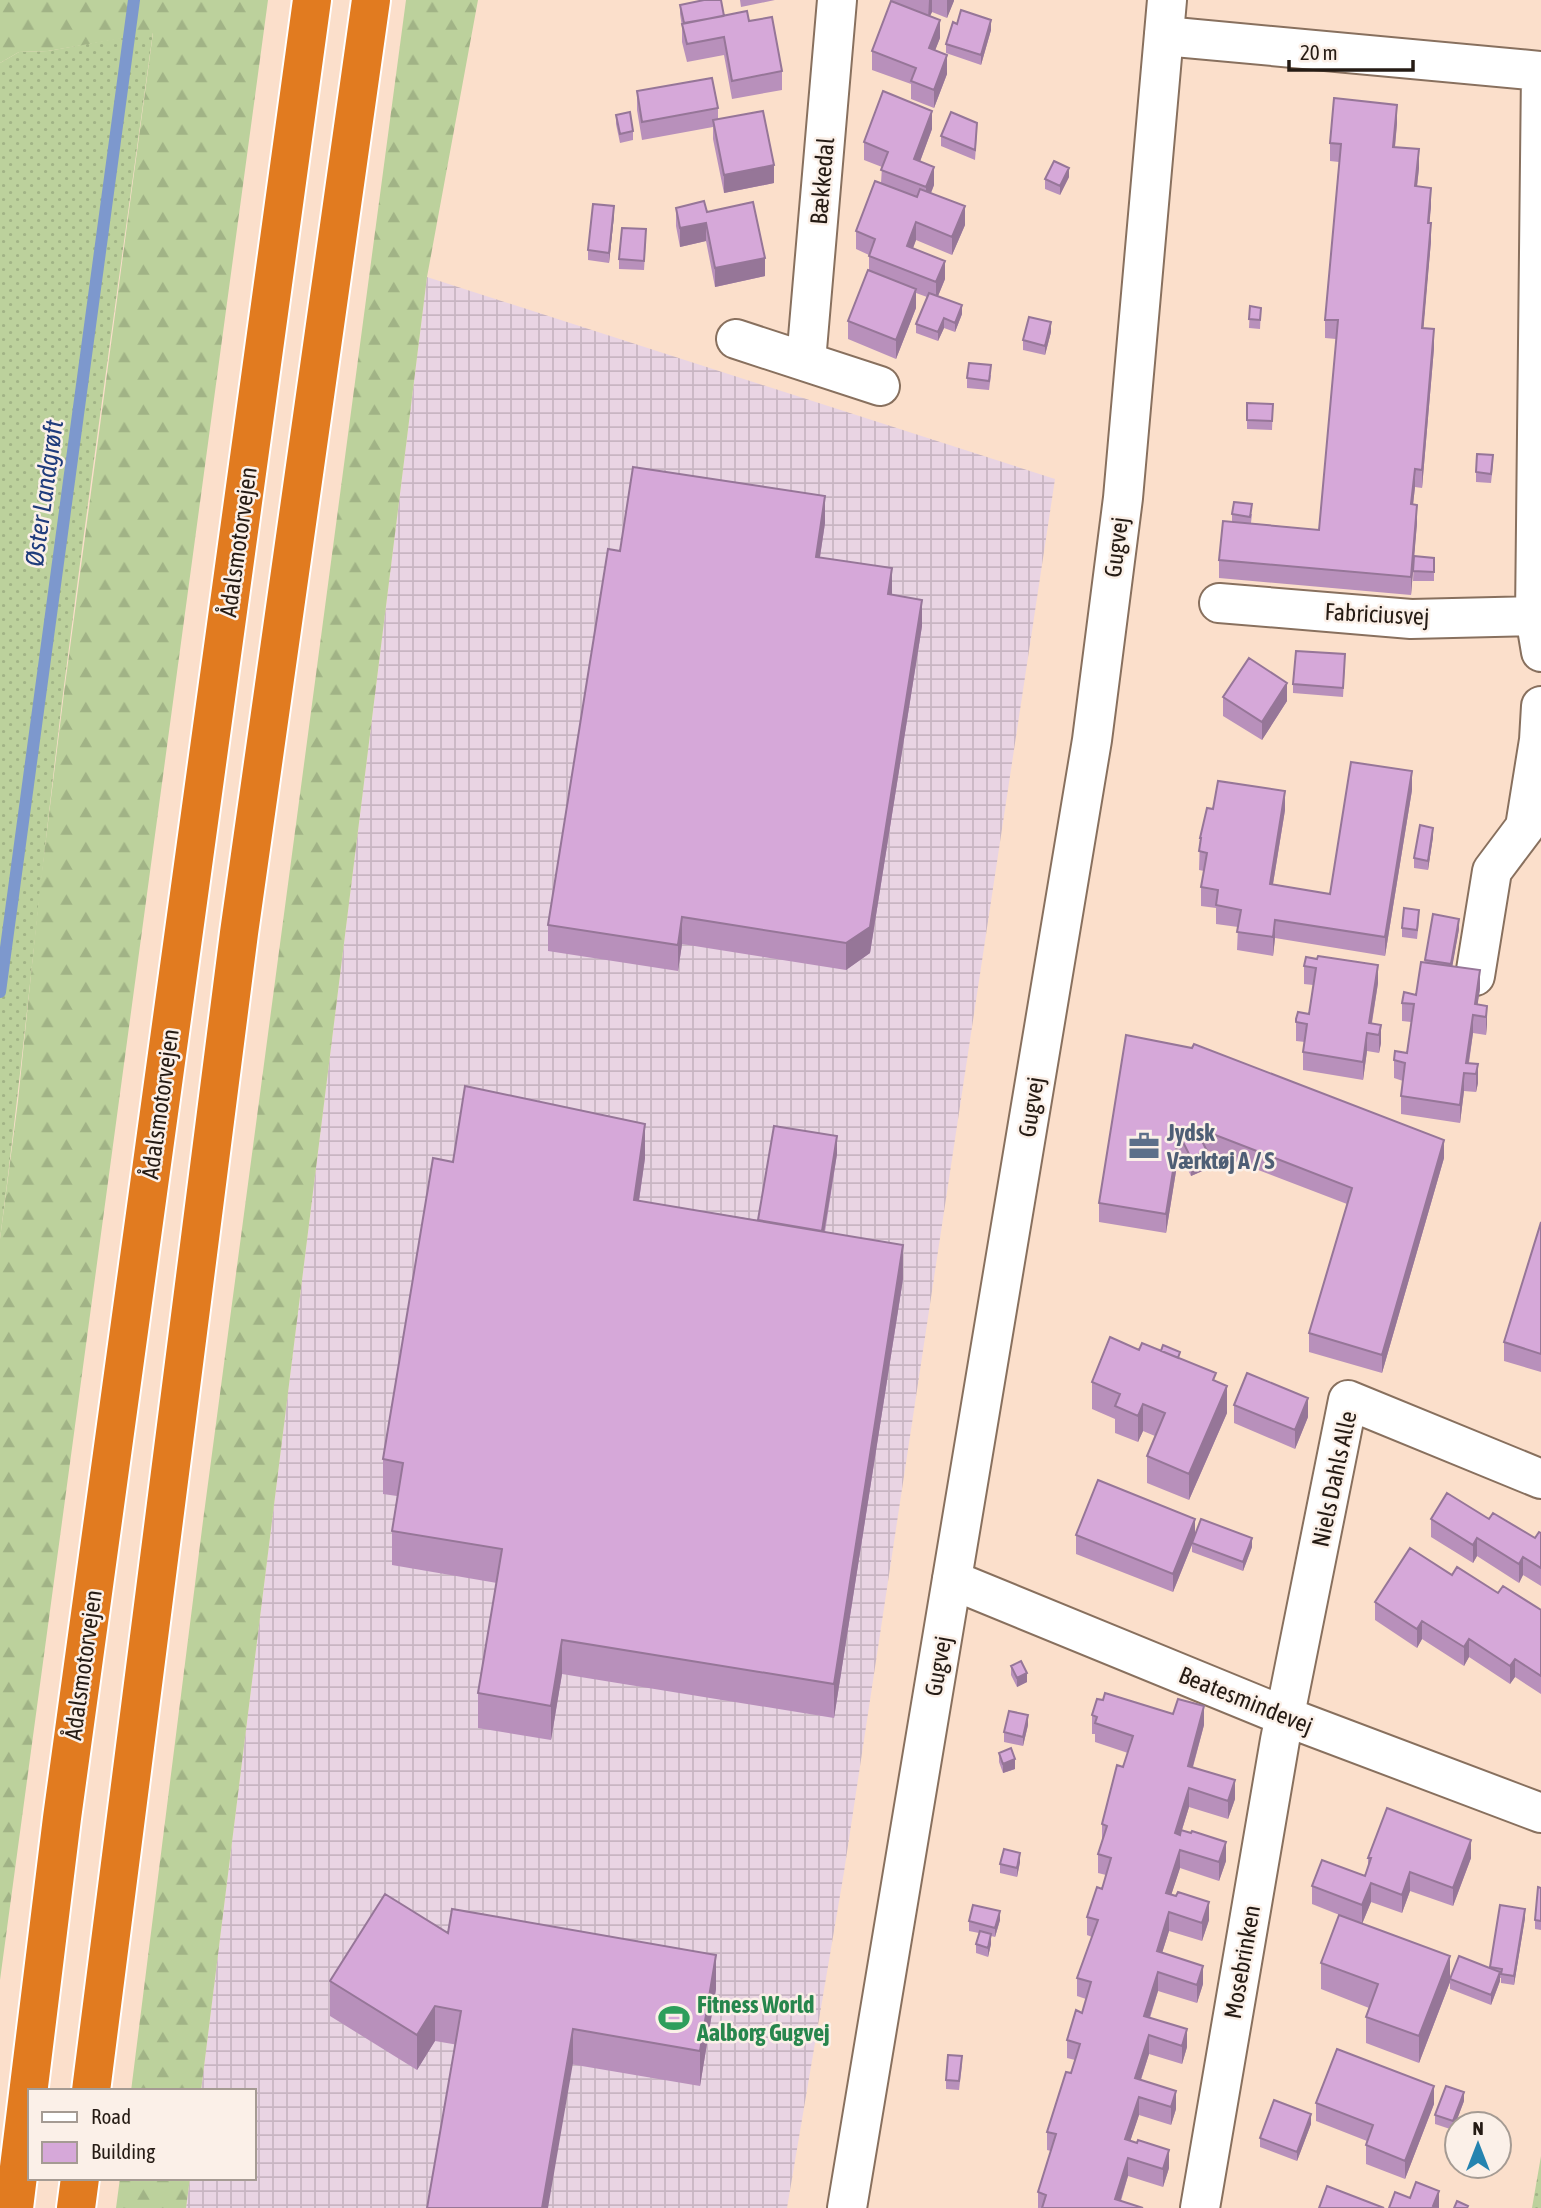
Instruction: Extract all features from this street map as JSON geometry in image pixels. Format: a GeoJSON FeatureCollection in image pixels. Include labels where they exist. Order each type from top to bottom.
{"type":"FeatureCollection","features":[{"type":"Feature","properties":{"kind":"highway","name":"Ådalsmotorvejen"},"geometry":{"type":"LineString","coordinates":[[29,2089],[64,1804],[312,0]]}},
{"type":"Feature","properties":{"kind":"highway"},"geometry":{"type":"LineString","coordinates":[[91,2089],[237,947],[371,0]]}},
{"type":"Feature","properties":{"kind":"highway","name":"Ådalsmotorvejen"},"geometry":{"type":"LineString","coordinates":[[14,2208],[28,2095]]}},
{"type":"Feature","properties":{"kind":"highway"},"geometry":{"type":"LineString","coordinates":[[76,2208],[80,2180]]}},
{"type":"Feature","properties":{"kind":"street","name":"Bækkedal"},"geometry":{"type":"LineString","coordinates":[[806,361],[837,0]]}},
{"type":"Feature","properties":{"kind":"street"},"geometry":{"type":"LineString","coordinates":[[1166,18],[1541,71]]}},
{"type":"Feature","properties":{"kind":"street","name":"Gugvej"},"geometry":{"type":"LineString","coordinates":[[847,2208],[1092,740],[1123,498],[1166,18]]}},
{"type":"Feature","properties":{"kind":"street","name":"Fabriciusvej"},"geometry":{"type":"LineString","coordinates":[[1219,603],[1411,619],[1538,634],[1541,71]]}},
{"type":"Feature","properties":{"kind":"street"},"geometry":{"type":"LineString","coordinates":[[736,339],[880,386]]}},
{"type":"Feature","properties":{"kind":"street"},"geometry":{"type":"LineString","coordinates":[[1475,976],[1492,871],[1525,827],[1539,740],[1541,706]]}},
{"type":"Feature","properties":{"kind":"street","name":"Niels Dahls Alle"},"geometry":{"type":"LineString","coordinates":[[1284,1716],[1348,1400],[1541,1479]]}},
{"type":"Feature","properties":{"kind":"street","name":"Beatesmindevej"},"geometry":{"type":"LineString","coordinates":[[953,1580],[1284,1716],[1541,1813]]}},
{"type":"Feature","properties":{"kind":"street","name":"Mosebrinken"},"geometry":{"type":"LineString","coordinates":[[1200,2208],[1284,1716]]}},
{"type":"Feature","properties":{"kind":"shaded area"},"geometry":{"type":"Polygon","coordinates":[[[427,277],[1055,479],[844,1872],[787,2208],[186,2208],[190,2180],[256,2180],[256,2089],[201,2089],[427,277]]]}},
{"type":"Feature","properties":{"kind":"green space"},"geometry":{"type":"Polygon","coordinates":[[[0,0],[268,0],[0,1980],[0,1239],[65,685],[153,33],[48,51],[19,52],[0,63],[0,0]]]}},
{"type":"Feature","properties":{"kind":"green space"},"geometry":{"type":"Polygon","coordinates":[[[406,0],[478,0],[427,277],[201,2089],[131,2089],[203,1521],[406,0]]]}},
{"type":"Feature","properties":{"kind":"green space"},"geometry":{"type":"Polygon","coordinates":[[[153,32],[64,686],[0,1239],[0,63],[19,52],[48,51],[153,32]]]}},
{"type":"Feature","properties":{"kind":"green space"},"geometry":{"type":"Polygon","coordinates":[[[1541,2156],[1541,2208],[1532,2208],[1541,2156]]]}},
{"type":"Feature","properties":{"kind":"green space"},"geometry":{"type":"Polygon","coordinates":[[[120,2180],[190,2180],[186,2208],[116,2208],[120,2180]]]}},
{"type":"Feature","properties":{"kind":"building"},"geometry":{"type":"Polygon","coordinates":[[[721,0],[724,16],[684,23],[680,5],[721,0]]]}},
{"type":"Feature","properties":{"kind":"building"},"geometry":{"type":"Polygon","coordinates":[[[891,1],[940,20],[929,48],[947,55],[934,90],[911,81],[916,68],[872,51],[891,1]]]}},
{"type":"Feature","properties":{"kind":"building"},"geometry":{"type":"Polygon","coordinates":[[[961,10],[991,20],[981,55],[946,44],[953,22],[957,24],[961,10]]]}},
{"type":"Feature","properties":{"kind":"building"},"geometry":{"type":"Polygon","coordinates":[[[747,11],[749,21],[772,17],[782,71],[732,81],[724,37],[687,44],[682,24],[747,11]]]}},
{"type":"Feature","properties":{"kind":"building"},"geometry":{"type":"Polygon","coordinates":[[[712,78],[718,108],[642,122],[637,91],[712,78]]]}},
{"type":"Feature","properties":{"kind":"building"},"geometry":{"type":"Polygon","coordinates":[[[883,91],[932,111],[914,159],[934,167],[926,187],[881,170],[888,152],[864,142],[883,91]]]}},
{"type":"Feature","properties":{"kind":"building"},"geometry":{"type":"Polygon","coordinates":[[[1334,98],[1397,105],[1393,147],[1419,149],[1415,186],[1431,188],[1428,223],[1431,223],[1422,328],[1434,329],[1422,470],[1415,469],[1411,504],[1417,505],[1411,577],[1219,560],[1223,521],[1319,530],[1338,320],[1325,320],[1341,144],[1330,143],[1334,98]]]}},
{"type":"Feature","properties":{"kind":"building"},"geometry":{"type":"Polygon","coordinates":[[[763,111],[774,165],[724,175],[713,120],[763,111]]]}},
{"type":"Feature","properties":{"kind":"building"},"geometry":{"type":"Polygon","coordinates":[[[630,112],[633,131],[620,134],[616,115],[630,112]]]}},
{"type":"Feature","properties":{"kind":"building"},"geometry":{"type":"Polygon","coordinates":[[[951,112],[977,123],[975,150],[941,136],[951,112]]]}},
{"type":"Feature","properties":{"kind":"building"},"geometry":{"type":"Polygon","coordinates":[[[1054,161],[1069,168],[1060,186],[1045,179],[1054,161]]]}},
{"type":"Feature","properties":{"kind":"building"},"geometry":{"type":"Polygon","coordinates":[[[875,181],[917,197],[920,189],[965,206],[952,237],[916,222],[907,246],[945,261],[936,282],[869,256],[875,239],[856,231],[875,181]]]}},
{"type":"Feature","properties":{"kind":"building"},"geometry":{"type":"Polygon","coordinates":[[[704,201],[707,212],[753,202],[765,258],[715,268],[706,223],[680,228],[676,208],[704,201]]]}},
{"type":"Feature","properties":{"kind":"building"},"geometry":{"type":"Polygon","coordinates":[[[593,204],[614,206],[609,253],[588,250],[593,204]]]}},
{"type":"Feature","properties":{"kind":"building"},"geometry":{"type":"Polygon","coordinates":[[[622,228],[646,229],[644,261],[619,259],[622,228]]]}},
{"type":"Feature","properties":{"kind":"building"},"geometry":{"type":"Polygon","coordinates":[[[868,270],[916,289],[896,340],[848,321],[868,270]]]}},
{"type":"Feature","properties":{"kind":"building"},"geometry":{"type":"Polygon","coordinates":[[[929,293],[962,305],[955,323],[944,318],[938,332],[916,324],[929,293]]]}},
{"type":"Feature","properties":{"kind":"building"},"geometry":{"type":"Polygon","coordinates":[[[1250,306],[1261,308],[1260,320],[1249,319],[1250,306]]]}},
{"type":"Feature","properties":{"kind":"building"},"geometry":{"type":"Polygon","coordinates":[[[1029,317],[1051,322],[1045,346],[1023,340],[1029,317]]]}},
{"type":"Feature","properties":{"kind":"building"},"geometry":{"type":"Polygon","coordinates":[[[969,363],[991,365],[989,381],[967,378],[969,363]]]}},
{"type":"Feature","properties":{"kind":"building"},"geometry":{"type":"Polygon","coordinates":[[[1247,403],[1273,404],[1272,421],[1247,420],[1247,403]]]}},
{"type":"Feature","properties":{"kind":"building"},"geometry":{"type":"Polygon","coordinates":[[[1477,454],[1493,455],[1491,474],[1476,472],[1477,454]]]}},
{"type":"Feature","properties":{"kind":"building"},"geometry":{"type":"Polygon","coordinates":[[[633,467],[825,496],[816,557],[892,568],[888,594],[922,600],[870,927],[846,943],[682,917],[678,945],[548,925],[608,549],[620,551],[633,467]]]}},
{"type":"Feature","properties":{"kind":"building"},"geometry":{"type":"Polygon","coordinates":[[[1234,502],[1252,504],[1250,517],[1232,514],[1234,502]]]}},
{"type":"Feature","properties":{"kind":"building"},"geometry":{"type":"Polygon","coordinates":[[[1414,556],[1434,558],[1434,572],[1413,571],[1414,556]]]}},
{"type":"Feature","properties":{"kind":"building"},"geometry":{"type":"Polygon","coordinates":[[[1296,651],[1345,654],[1343,688],[1293,684],[1296,651]]]}},
{"type":"Feature","properties":{"kind":"building"},"geometry":{"type":"Polygon","coordinates":[[[1249,658],[1287,683],[1262,722],[1223,697],[1249,658]]]}},
{"type":"Feature","properties":{"kind":"building"},"geometry":{"type":"Polygon","coordinates":[[[1351,762],[1412,771],[1385,937],[1275,920],[1273,937],[1237,932],[1241,910],[1216,905],[1218,890],[1201,887],[1207,853],[1199,851],[1200,838],[1207,808],[1213,809],[1218,781],[1285,791],[1270,884],[1330,894],[1351,762]]]}},
{"type":"Feature","properties":{"kind":"building"},"geometry":{"type":"Polygon","coordinates":[[[1420,825],[1433,828],[1428,861],[1414,858],[1420,825]]]}},
{"type":"Feature","properties":{"kind":"building"},"geometry":{"type":"Polygon","coordinates":[[[1404,908],[1419,910],[1417,930],[1402,928],[1404,908]]]}},
{"type":"Feature","properties":{"kind":"building"},"geometry":{"type":"Polygon","coordinates":[[[1433,914],[1459,919],[1451,964],[1425,960],[1433,914]]]}},
{"type":"Feature","properties":{"kind":"building"},"geometry":{"type":"Polygon","coordinates":[[[1318,956],[1378,965],[1369,1023],[1381,1025],[1379,1035],[1367,1033],[1363,1062],[1303,1052],[1307,1024],[1296,1022],[1296,1019],[1298,1012],[1309,1014],[1316,968],[1304,966],[1306,957],[1317,959],[1318,956]]]}},
{"type":"Feature","properties":{"kind":"building"},"geometry":{"type":"Polygon","coordinates":[[[1421,962],[1480,970],[1475,1004],[1487,1006],[1486,1017],[1473,1015],[1466,1063],[1478,1064],[1476,1074],[1464,1073],[1460,1105],[1401,1096],[1405,1063],[1394,1060],[1395,1051],[1407,1053],[1414,1004],[1402,1003],[1404,992],[1416,995],[1421,962]]]}},
{"type":"Feature","properties":{"kind":"building"},"geometry":{"type":"Polygon","coordinates":[[[1126,1035],[1192,1048],[1194,1044],[1444,1140],[1382,1355],[1309,1333],[1352,1188],[1200,1129],[1198,1133],[1207,1151],[1191,1158],[1183,1142],[1178,1140],[1166,1214],[1099,1203],[1126,1035]]]}},
{"type":"Feature","properties":{"kind":"building"},"geometry":{"type":"Polygon","coordinates":[[[465,1086],[645,1124],[634,1200],[903,1245],[834,1684],[562,1640],[551,1706],[478,1693],[502,1549],[392,1531],[403,1463],[383,1459],[433,1158],[453,1162],[465,1086]]]}},
{"type":"Feature","properties":{"kind":"building"},"geometry":{"type":"Polygon","coordinates":[[[774,1126],[837,1136],[822,1231],[758,1220],[774,1126]]]}},
{"type":"Feature","properties":{"kind":"building"},"geometry":{"type":"Polygon","coordinates":[[[1541,1222],[1541,1354],[1504,1342],[1541,1222]]]}},
{"type":"Feature","properties":{"kind":"building"},"geometry":{"type":"Polygon","coordinates":[[[1110,1337],[1139,1350],[1142,1343],[1216,1373],[1213,1380],[1227,1386],[1189,1474],[1147,1456],[1165,1413],[1143,1404],[1138,1416],[1115,1406],[1120,1394],[1092,1382],[1110,1337]]]}},
{"type":"Feature","properties":{"kind":"building"},"geometry":{"type":"Polygon","coordinates":[[[1163,1345],[1180,1352],[1178,1358],[1161,1351],[1163,1345]]]}},
{"type":"Feature","properties":{"kind":"building"},"geometry":{"type":"Polygon","coordinates":[[[1247,1373],[1308,1398],[1295,1430],[1234,1405],[1247,1373]]]}},
{"type":"Feature","properties":{"kind":"building"},"geometry":{"type":"Polygon","coordinates":[[[1098,1480],[1195,1519],[1173,1574],[1076,1535],[1098,1480]]]}},
{"type":"Feature","properties":{"kind":"building"},"geometry":{"type":"Polygon","coordinates":[[[1447,1493],[1489,1519],[1493,1513],[1535,1538],[1541,1533],[1541,1568],[1523,1557],[1519,1564],[1477,1538],[1473,1545],[1431,1519],[1447,1493]]]}},
{"type":"Feature","properties":{"kind":"building"},"geometry":{"type":"Polygon","coordinates":[[[1201,1519],[1252,1538],[1243,1562],[1192,1543],[1201,1519]]]}},
{"type":"Feature","properties":{"kind":"building"},"geometry":{"type":"Polygon","coordinates":[[[1410,1548],[1452,1575],[1457,1567],[1498,1593],[1503,1586],[1541,1610],[1541,1676],[1515,1659],[1510,1666],[1469,1639],[1464,1647],[1422,1621],[1417,1629],[1375,1602],[1410,1548]]]}},
{"type":"Feature","properties":{"kind":"building"},"geometry":{"type":"Polygon","coordinates":[[[1021,1661],[1027,1673],[1017,1678],[1011,1666],[1021,1661]]]}},
{"type":"Feature","properties":{"kind":"building"},"geometry":{"type":"Polygon","coordinates":[[[1105,1693],[1173,1714],[1178,1699],[1204,1706],[1188,1766],[1235,1780],[1228,1801],[1189,1788],[1175,1833],[1180,1835],[1181,1830],[1192,1831],[1226,1842],[1219,1862],[1180,1850],[1166,1893],[1176,1896],[1178,1892],[1209,1902],[1202,1923],[1169,1912],[1157,1951],[1203,1966],[1197,1985],[1158,1972],[1144,2016],[1187,2029],[1182,2046],[1149,2035],[1135,2078],[1176,2091],[1171,2107],[1139,2097],[1125,2139],[1137,2143],[1138,2140],[1169,2150],[1163,2169],[1128,2158],[1115,2199],[1143,2208],[1042,2208],[1046,2195],[1038,2192],[1056,2134],[1047,2132],[1066,2072],[1071,2073],[1080,2044],[1067,2040],[1076,2010],[1082,2013],[1091,1982],[1077,1978],[1098,1920],[1087,1917],[1097,1887],[1102,1889],[1111,1858],[1098,1854],[1107,1826],[1102,1824],[1117,1765],[1123,1767],[1133,1736],[1095,1723],[1097,1717],[1092,1715],[1097,1699],[1103,1700],[1105,1693]]]}},
{"type":"Feature","properties":{"kind":"building"},"geometry":{"type":"Polygon","coordinates":[[[1009,1711],[1028,1715],[1023,1737],[1004,1732],[1009,1711]]]}},
{"type":"Feature","properties":{"kind":"building"},"geometry":{"type":"Polygon","coordinates":[[[1011,1748],[1015,1759],[1003,1764],[999,1753],[1011,1748]]]}},
{"type":"Feature","properties":{"kind":"building"},"geometry":{"type":"Polygon","coordinates":[[[1387,1808],[1471,1840],[1453,1888],[1410,1872],[1402,1895],[1371,1883],[1362,1905],[1312,1886],[1322,1860],[1365,1876],[1371,1858],[1368,1858],[1387,1808]]]}},
{"type":"Feature","properties":{"kind":"building"},"geometry":{"type":"Polygon","coordinates":[[[1004,1849],[1020,1853],[1017,1868],[1000,1864],[1004,1849]]]}},
{"type":"Feature","properties":{"kind":"building"},"geometry":{"type":"Polygon","coordinates":[[[1538,1887],[1541,1888],[1541,1921],[1535,1920],[1538,1887]]]}},
{"type":"Feature","properties":{"kind":"building"},"geometry":{"type":"Polygon","coordinates":[[[385,1894],[448,1933],[452,1909],[716,1955],[700,2051],[573,2029],[542,2208],[427,2208],[461,2011],[435,2006],[417,2035],[330,1981],[385,1894]]]}},
{"type":"Feature","properties":{"kind":"building"},"geometry":{"type":"Polygon","coordinates":[[[973,1905],[1000,1911],[995,1928],[969,1921],[973,1905]]]}},
{"type":"Feature","properties":{"kind":"building"},"geometry":{"type":"Polygon","coordinates":[[[1500,1905],[1525,1909],[1514,1976],[1501,1974],[1502,1969],[1490,1967],[1500,1905]]]}},
{"type":"Feature","properties":{"kind":"building"},"geometry":{"type":"Polygon","coordinates":[[[1339,1915],[1450,1956],[1419,2036],[1366,2017],[1378,1984],[1321,1963],[1339,1915]]]}},
{"type":"Feature","properties":{"kind":"building"},"geometry":{"type":"Polygon","coordinates":[[[980,1931],[991,1934],[988,1948],[976,1944],[980,1931]]]}},
{"type":"Feature","properties":{"kind":"building"},"geometry":{"type":"Polygon","coordinates":[[[1459,1956],[1500,1972],[1491,1995],[1450,1979],[1459,1956]]]}},
{"type":"Feature","properties":{"kind":"building"},"geometry":{"type":"Polygon","coordinates":[[[1337,2049],[1434,2086],[1405,2161],[1366,2145],[1373,2125],[1316,2103],[1337,2049]]]}},
{"type":"Feature","properties":{"kind":"building"},"geometry":{"type":"Polygon","coordinates":[[[948,2055],[962,2056],[959,2081],[946,2080],[948,2055]]]}},
{"type":"Feature","properties":{"kind":"building"},"geometry":{"type":"Polygon","coordinates":[[[1446,2086],[1464,2092],[1457,2110],[1443,2110],[1443,2118],[1435,2115],[1446,2086]]]}},
{"type":"Feature","properties":{"kind":"building"},"geometry":{"type":"Polygon","coordinates":[[[1274,2100],[1311,2114],[1297,2152],[1260,2138],[1274,2100]]]}},
{"type":"Feature","properties":{"kind":"building"},"geometry":{"type":"Polygon","coordinates":[[[1416,2182],[1439,2191],[1433,2206],[1438,2208],[1389,2208],[1395,2192],[1410,2198],[1416,2182]]]}},
{"type":"Feature","properties":{"kind":"building"},"geometry":{"type":"Polygon","coordinates":[[[1327,2186],[1384,2208],[1319,2208],[1327,2186]]]}},
{"type":"Feature","properties":{"kind":"building"},"geometry":{"type":"Polygon","coordinates":[[[1457,2201],[1468,2206],[1467,2208],[1454,2208],[1457,2201]]]}},
{"type":"Feature","properties":{"kind":"waterway","name":"Øster Landgrøft"},"geometry":{"type":"LineString","coordinates":[[0,992],[134,0]]}},
{"type":"Feature","properties":{"kind":"place","name":"Jydsk Værktøj A / S"},"geometry":{"type":"Point","coordinates":[1144,1146]}},
{"type":"Feature","properties":{"kind":"place","name":"Fitness World Aalborg Gugvej"},"geometry":{"type":"Point","coordinates":[674,2018]}}]}
